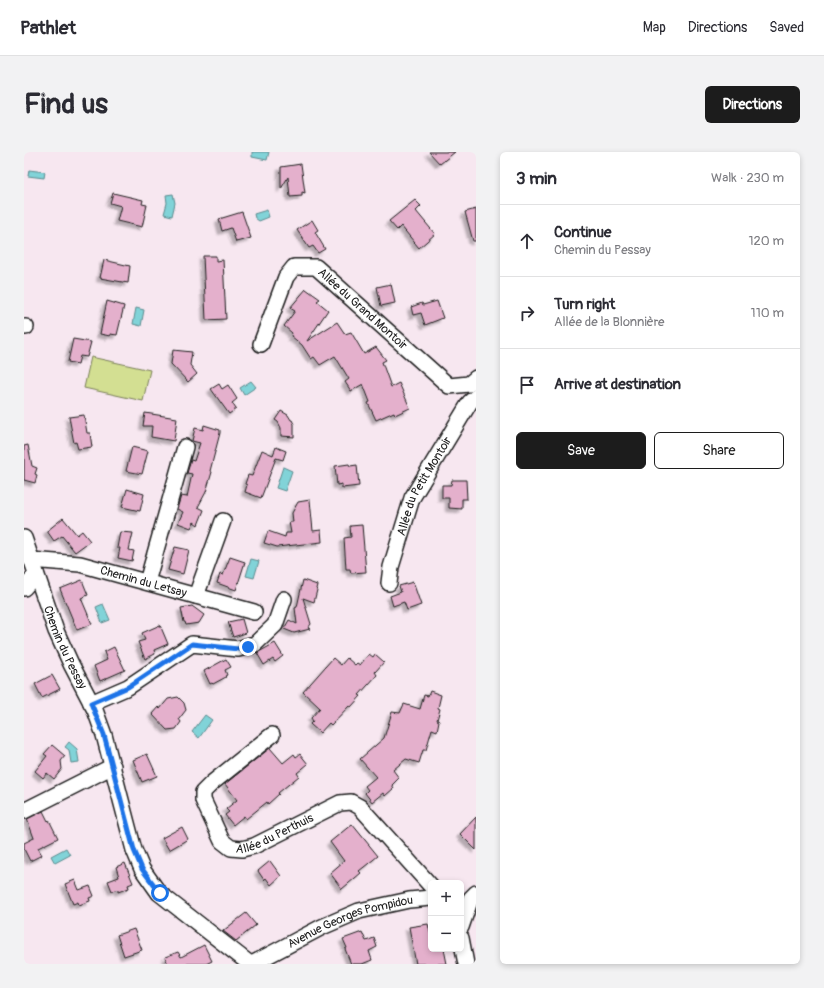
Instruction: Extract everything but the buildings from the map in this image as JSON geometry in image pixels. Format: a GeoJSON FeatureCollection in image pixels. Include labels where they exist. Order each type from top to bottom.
{"type":"FeatureCollection","features":[{"type":"Feature","properties":{"kind":"street","name":"Allée du Grand Montoir"},"geometry":{"type":"LineString","coordinates":[[261,344],[286,278],[290,272],[294,267],[316,267],[449,386],[469,384],[476,378]]}},
{"type":"Feature","properties":{"kind":"street","name":"Allée du Petit Montoir"},"geometry":{"type":"LineString","coordinates":[[390,583],[391,567],[412,498],[470,402],[476,398]]}},
{"type":"Feature","properties":{"kind":"street"},"geometry":{"type":"LineString","coordinates":[[147,582],[185,447]]}},
{"type":"Feature","properties":{"kind":"street"},"geometry":{"type":"LineString","coordinates":[[196,596],[223,521]]}},
{"type":"Feature","properties":{"kind":"street","name":"Chemin du Pessay"},"geometry":{"type":"LineString","coordinates":[[24,538],[56,631],[70,664],[91,703],[104,735],[134,850],[142,869],[150,882],[160,893],[251,964]]}},
{"type":"Feature","properties":{"kind":"street","name":"Chemin du Letsay"},"geometry":{"type":"LineString","coordinates":[[31,560],[80,564],[254,612]]}},
{"type":"Feature","properties":{"kind":"street"},"geometry":{"type":"LineString","coordinates":[[24,588],[36,574]]}},
{"type":"Feature","properties":{"kind":"street"},"geometry":{"type":"LineString","coordinates":[[91,703],[128,687],[192,644],[238,649],[255,644],[275,624],[284,600]]}},
{"type":"Feature","properties":{"kind":"street","name":"Allée du Perthuis"},"geometry":{"type":"LineString","coordinates":[[272,735],[212,783],[204,792],[203,800],[222,841],[231,848],[242,849],[254,846],[340,802],[351,802],[360,807],[428,883]]}},
{"type":"Feature","properties":{"kind":"street"},"geometry":{"type":"LineString","coordinates":[[24,811],[113,766]]}},
{"type":"Feature","properties":{"kind":"street"},"geometry":{"type":"LineString","coordinates":[[464,918],[471,897]]}},
{"type":"Feature","properties":{"kind":"street","name":"Avenue Georges Pompidou"},"geometry":{"type":"LineString","coordinates":[[251,964],[322,927],[359,911],[409,900],[428,898]]}},
{"type":"Feature","properties":{"kind":"street"},"geometry":{"type":"LineString","coordinates":[[464,952],[466,964]]}},
{"type":"Feature","properties":{"kind":"green space"},"geometry":{"type":"Polygon","coordinates":[[[91,357],[150,370],[143,401],[84,388],[91,357]]]}},
{"type":"Feature","properties":{"kind":"water"},"geometry":{"type":"Polygon","coordinates":[[[252,152],[269,152],[267,160],[252,157],[252,152]]]}},
{"type":"Feature","properties":{"kind":"water"},"geometry":{"type":"Polygon","coordinates":[[[29,170],[45,172],[44,178],[28,176],[29,170]]]}},
{"type":"Feature","properties":{"kind":"water"},"geometry":{"type":"Polygon","coordinates":[[[173,194],[175,203],[172,216],[164,214],[167,203],[166,195],[173,194]]]}},
{"type":"Feature","properties":{"kind":"water"},"geometry":{"type":"Polygon","coordinates":[[[267,210],[269,217],[259,221],[255,218],[254,214],[267,210]]]}},
{"type":"Feature","properties":{"kind":"water"},"geometry":{"type":"Polygon","coordinates":[[[136,308],[144,310],[141,326],[133,324],[136,308]]]}},
{"type":"Feature","properties":{"kind":"water"},"geometry":{"type":"Polygon","coordinates":[[[251,381],[256,387],[244,395],[240,388],[251,381]]]}},
{"type":"Feature","properties":{"kind":"water"},"geometry":{"type":"Polygon","coordinates":[[[283,467],[292,471],[285,491],[276,488],[283,467]]]}},
{"type":"Feature","properties":{"kind":"water"},"geometry":{"type":"Polygon","coordinates":[[[251,559],[259,561],[254,578],[246,576],[251,559]]]}},
{"type":"Feature","properties":{"kind":"water"},"geometry":{"type":"Polygon","coordinates":[[[103,604],[110,620],[102,623],[96,607],[103,604]]]}},
{"type":"Feature","properties":{"kind":"water"},"geometry":{"type":"Polygon","coordinates":[[[205,715],[212,720],[199,738],[192,732],[205,715]]]}},
{"type":"Feature","properties":{"kind":"water"},"geometry":{"type":"Polygon","coordinates":[[[69,742],[77,749],[79,762],[71,763],[69,750],[65,747],[69,742]]]}},
{"type":"Feature","properties":{"kind":"water"},"geometry":{"type":"Polygon","coordinates":[[[66,848],[70,855],[55,863],[51,856],[66,848]]]}},
{"type":"Feature","properties":{"kind":"route"},"geometry":{"type":"LineString","coordinates":[[160,893],[150,882],[142,869],[134,850],[115,772],[104,735],[91,703],[128,687],[192,644],[238,649],[248,647]]}}]}
